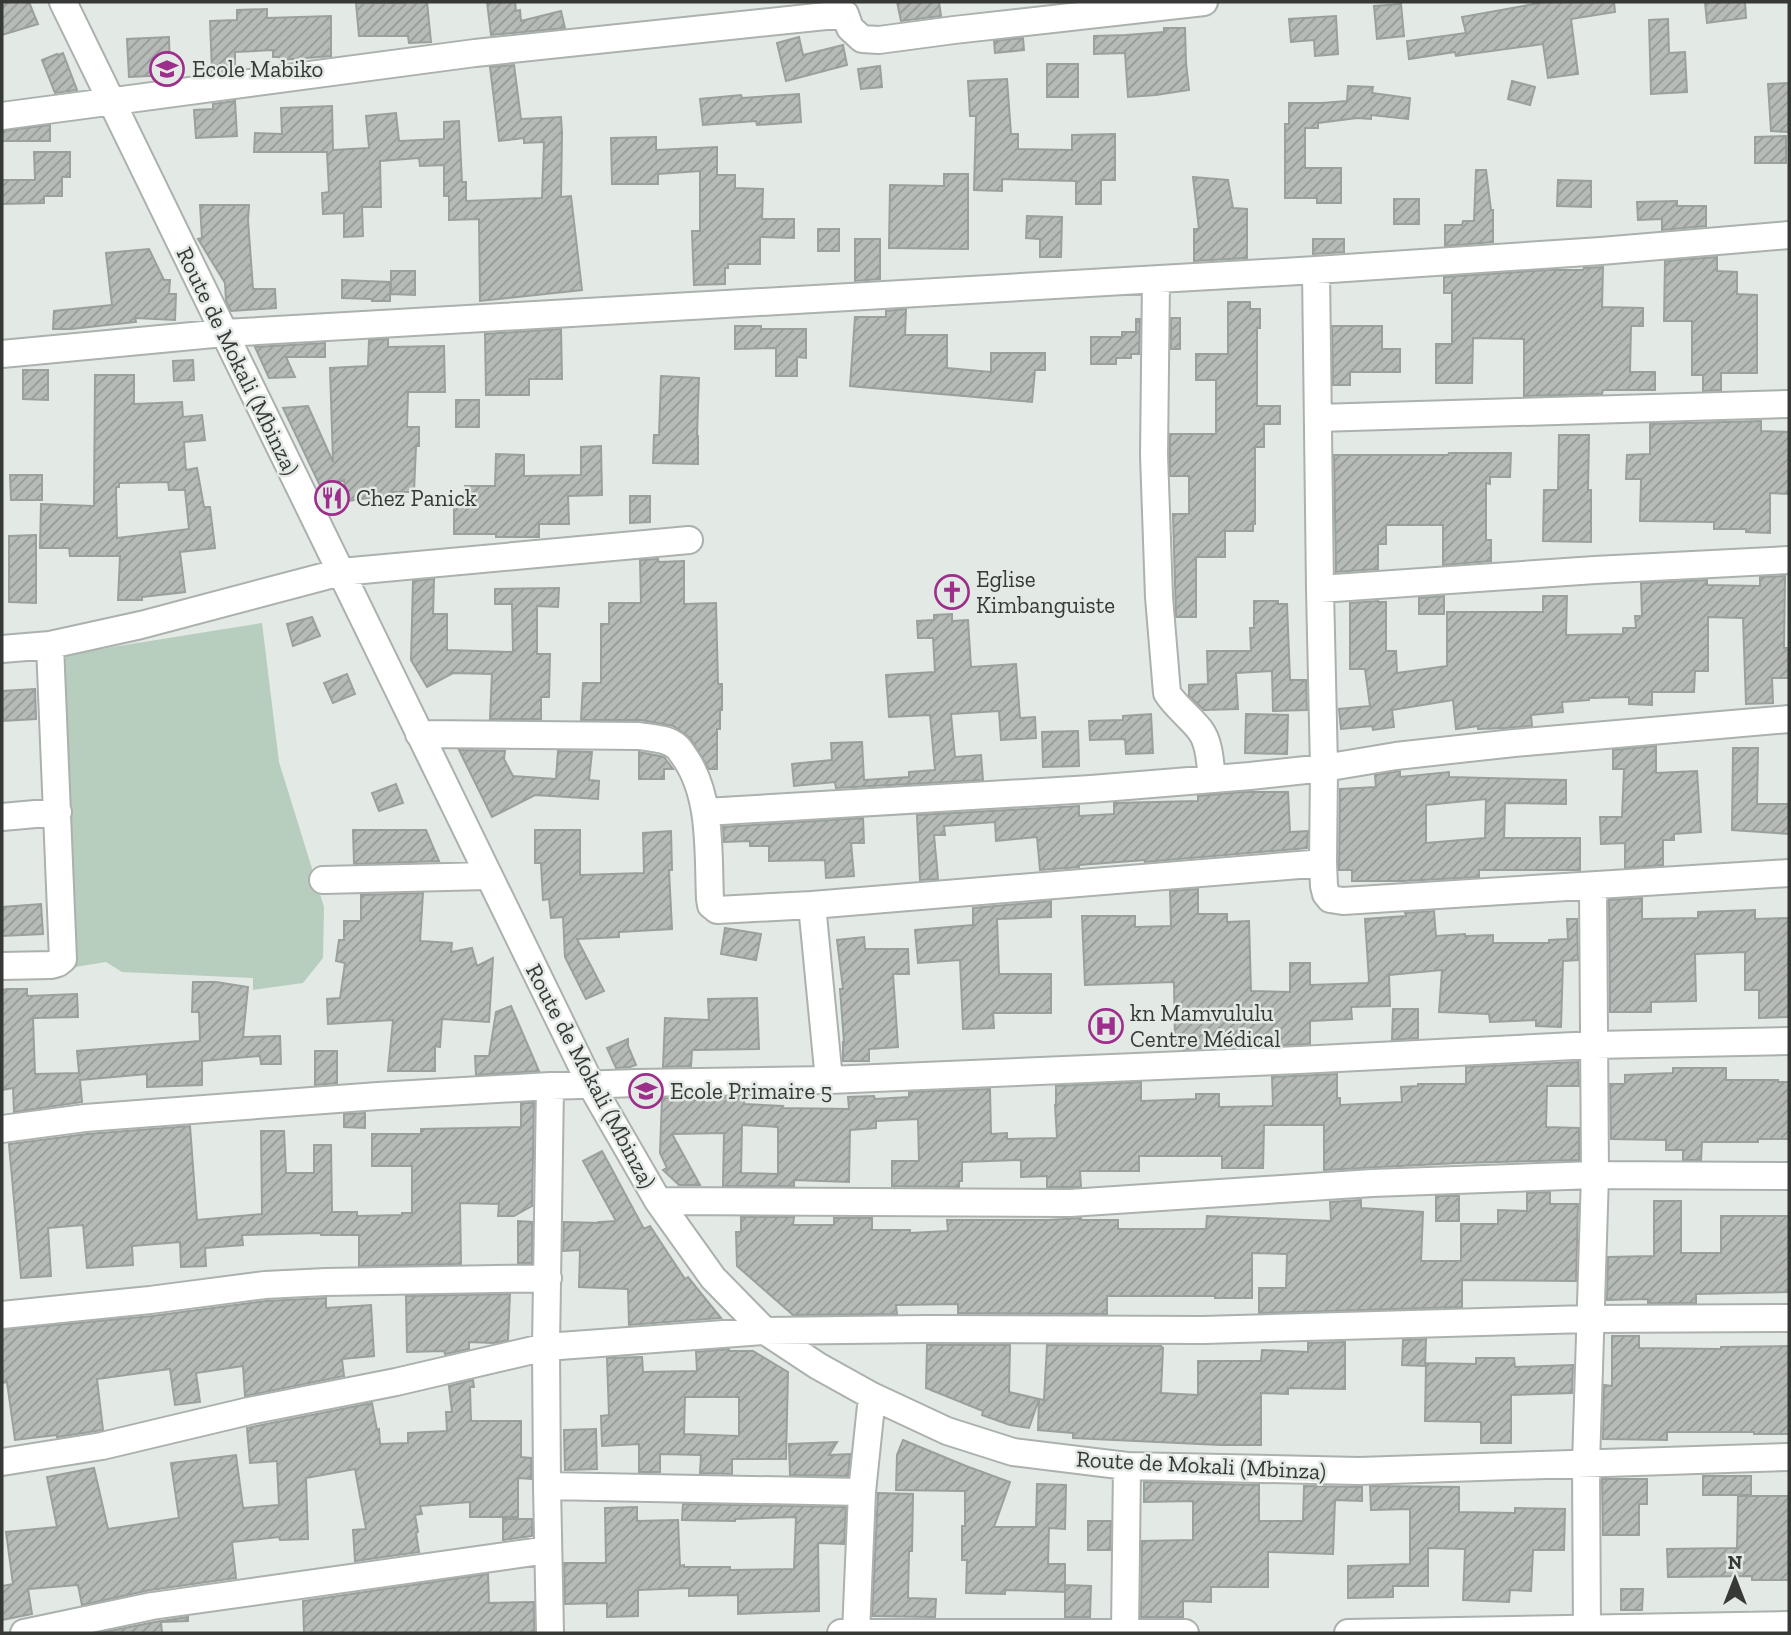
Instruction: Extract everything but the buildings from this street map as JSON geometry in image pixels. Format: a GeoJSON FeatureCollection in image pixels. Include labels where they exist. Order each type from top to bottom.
{"type":"FeatureCollection","features":[{"type":"Feature","properties":{"kind":"street","name":"Route de Mokali (Mbinza)"},"geometry":{"type":"LineString","coordinates":[[63,2],[591,1085],[658,1201],[713,1278],[765,1331],[818,1366],[872,1396],[947,1431],[1013,1452],[1127,1466],[1359,1471],[1789,1457]]}},
{"type":"Feature","properties":{"kind":"street"},"geometry":{"type":"LineString","coordinates":[[2,116],[474,53],[846,8],[850,28],[862,38],[879,40],[1204,2]]}},
{"type":"Feature","properties":{"kind":"street"},"geometry":{"type":"LineString","coordinates":[[2,354],[224,333],[1316,270],[1789,235]]}},
{"type":"Feature","properties":{"kind":"street"},"geometry":{"type":"LineString","coordinates":[[1316,270],[1324,768],[1323,863],[1326,894],[1331,899],[1343,901],[1789,873]]}},
{"type":"Feature","properties":{"kind":"street"},"geometry":{"type":"LineString","coordinates":[[1156,280],[1154,456],[1159,597],[1167,693],[1174,704],[1202,732],[1208,748],[1212,779]]}},
{"type":"Feature","properties":{"kind":"street"},"geometry":{"type":"LineString","coordinates":[[1318,418],[1789,404]]}},
{"type":"Feature","properties":{"kind":"street"},"geometry":{"type":"LineString","coordinates":[[2,649],[50,645],[141,625],[341,572],[689,540]]}},
{"type":"Feature","properties":{"kind":"street"},"geometry":{"type":"LineString","coordinates":[[1320,589],[1789,560]]}},
{"type":"Feature","properties":{"kind":"street"},"geometry":{"type":"LineString","coordinates":[[2,966],[51,965],[63,959],[50,645]]}},
{"type":"Feature","properties":{"kind":"street"},"geometry":{"type":"LineString","coordinates":[[705,812],[1091,789],[1212,779],[1324,768],[1396,755],[1789,719]]}},
{"type":"Feature","properties":{"kind":"street"},"geometry":{"type":"LineString","coordinates":[[419,734],[639,736],[662,739],[677,746],[700,789],[705,812],[710,899],[711,905],[717,910],[812,905],[1323,863]]}},
{"type":"Feature","properties":{"kind":"street"},"geometry":{"type":"LineString","coordinates":[[2,817],[58,812]]}},
{"type":"Feature","properties":{"kind":"street"},"geometry":{"type":"LineString","coordinates":[[323,880],[488,876]]}},
{"type":"Feature","properties":{"kind":"street"},"geometry":{"type":"LineString","coordinates":[[1587,1630],[1586,1464],[1595,1175],[1593,887]]}},
{"type":"Feature","properties":{"kind":"street"},"geometry":{"type":"LineString","coordinates":[[812,905],[829,1080]]}},
{"type":"Feature","properties":{"kind":"street"},"geometry":{"type":"LineString","coordinates":[[2,1129],[85,1118],[550,1086],[829,1080],[1594,1045],[1789,1041]]}},
{"type":"Feature","properties":{"kind":"street"},"geometry":{"type":"LineString","coordinates":[[550,1086],[547,1347],[550,1633]]}},
{"type":"Feature","properties":{"kind":"street"},"geometry":{"type":"LineString","coordinates":[[658,1201],[1070,1203],[1372,1184],[1595,1175],[1789,1176]]}},
{"type":"Feature","properties":{"kind":"street"},"geometry":{"type":"LineString","coordinates":[[2,1315],[265,1285],[548,1278]]}},
{"type":"Feature","properties":{"kind":"street"},"geometry":{"type":"LineString","coordinates":[[2,1462],[103,1446],[249,1411],[396,1382],[547,1347],[765,1331],[1203,1330],[1589,1319],[1789,1318]]}},
{"type":"Feature","properties":{"kind":"street"},"geometry":{"type":"LineString","coordinates":[[856,1633],[862,1492],[872,1396]]}},
{"type":"Feature","properties":{"kind":"street"},"geometry":{"type":"LineString","coordinates":[[1125,1633],[1127,1466]]}},
{"type":"Feature","properties":{"kind":"street"},"geometry":{"type":"LineString","coordinates":[[547,1486],[862,1492]]}},
{"type":"Feature","properties":{"kind":"street"},"geometry":{"type":"LineString","coordinates":[[24,1633],[152,1606],[548,1550]]}},
{"type":"Feature","properties":{"kind":"street"},"geometry":{"type":"LineString","coordinates":[[1348,1633],[1789,1625]]}},
{"type":"Feature","properties":{"kind":"street"},"geometry":{"type":"LineString","coordinates":[[841,1633],[1185,1633]]}},
{"type":"Feature","properties":{"kind":"green space"},"geometry":{"type":"Polygon","coordinates":[[[262,623],[279,762],[324,907],[323,958],[303,983],[253,990],[253,978],[122,972],[106,962],[69,968],[56,656],[262,623]]]}},
{"type":"Feature","properties":{"kind":"place","name":"Ecole Mabiko"},"geometry":{"type":"Point","coordinates":[167,69]}},
{"type":"Feature","properties":{"kind":"place","name":"Chez Panick"},"geometry":{"type":"Point","coordinates":[332,498]}},
{"type":"Feature","properties":{"kind":"place","name":"Eglise Kimbanguiste"},"geometry":{"type":"Point","coordinates":[952,592]}},
{"type":"Feature","properties":{"kind":"place","name":"kn Mamvululu Centre Médical"},"geometry":{"type":"Point","coordinates":[1106,1026]}},
{"type":"Feature","properties":{"kind":"place","name":"Ecole Primaire 5"},"geometry":{"type":"Point","coordinates":[646,1091]}}]}
